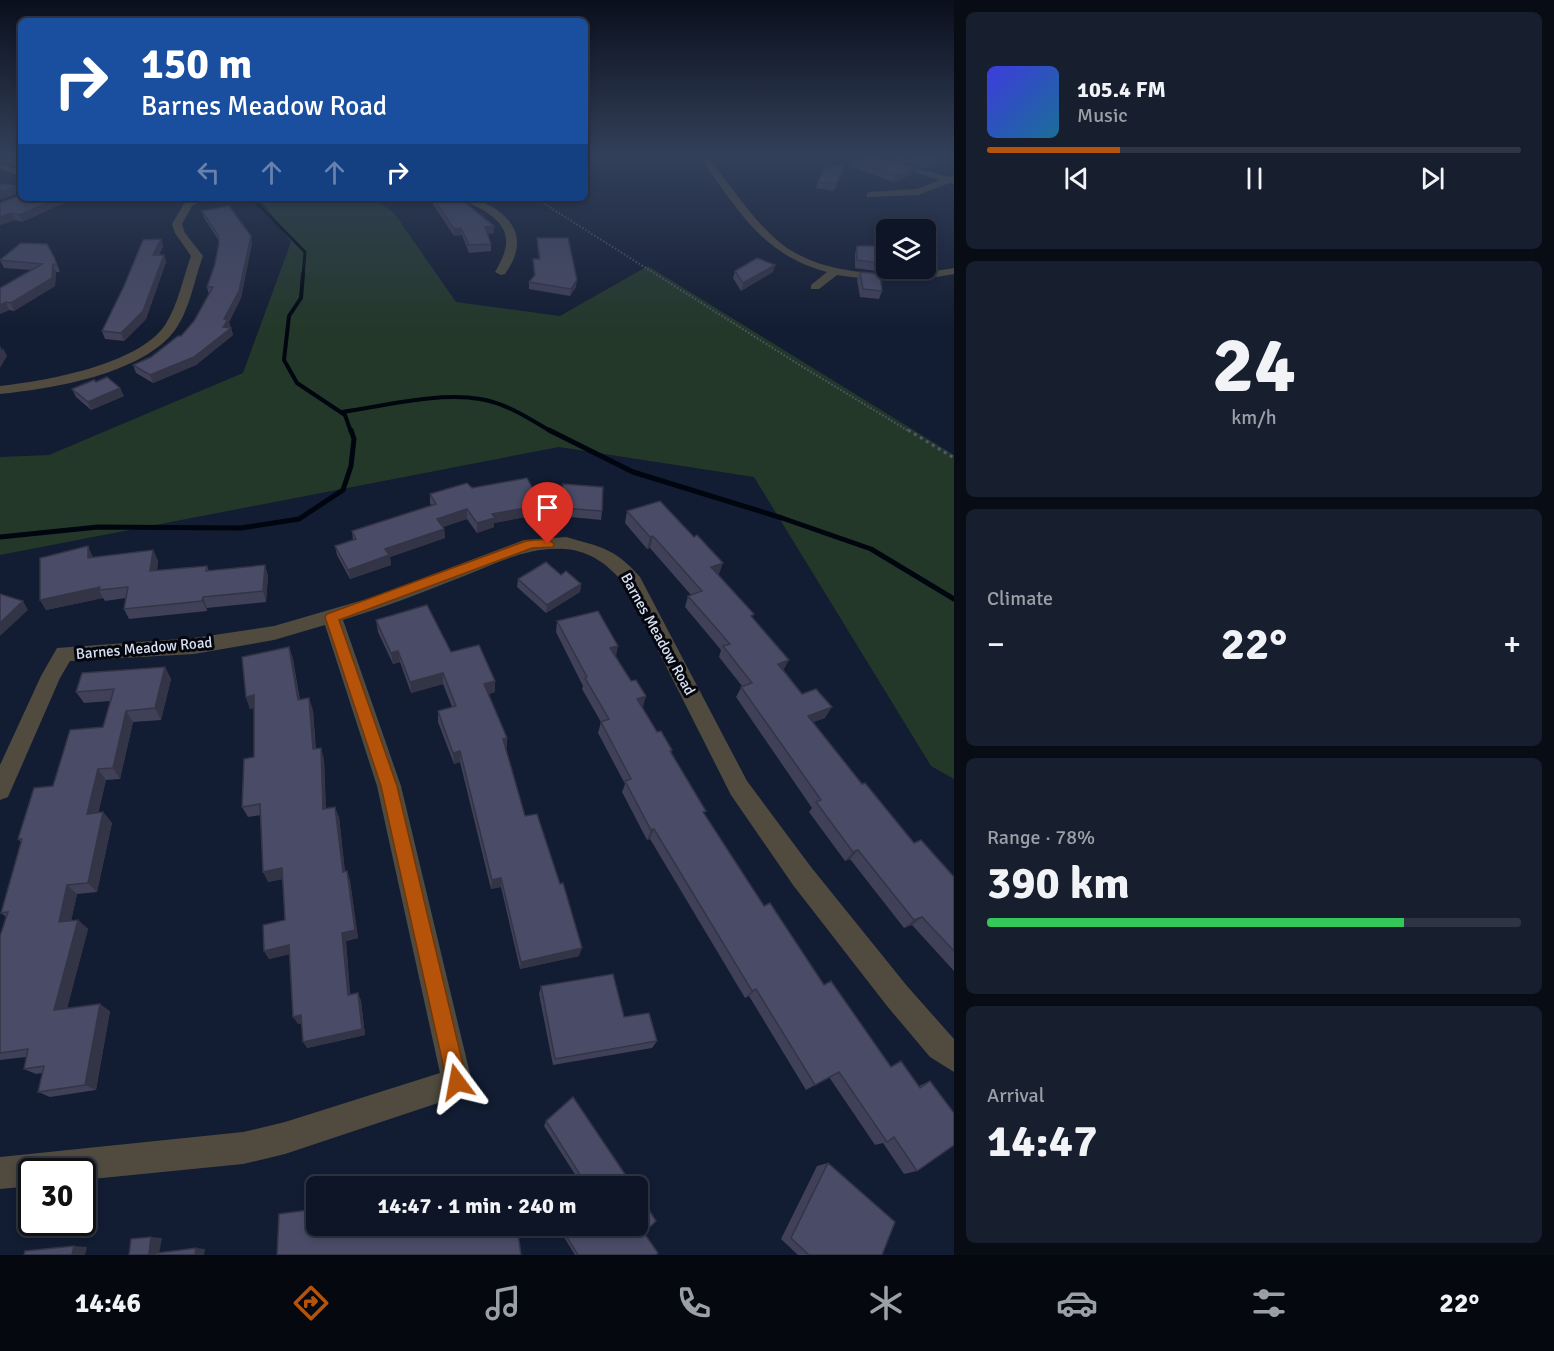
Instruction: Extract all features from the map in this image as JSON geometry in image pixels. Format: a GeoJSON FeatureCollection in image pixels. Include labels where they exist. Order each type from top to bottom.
{"type":"FeatureCollection","features":[{"type":"Feature","properties":{"kind":"street"},"geometry":{"type":"LineString","coordinates":[[0,390],[61,382],[132,356],[156,342],[170,327],[197,256],[193,246],[178,233],[177,224],[183,215]]}},
{"type":"Feature","properties":{"kind":"street"},"geometry":{"type":"LineString","coordinates":[[494,215],[509,230],[512,240],[512,251],[501,272]]}},
{"type":"Feature","properties":{"kind":"street"},"geometry":{"type":"LineString","coordinates":[[751,215],[777,246],[804,260],[836,270],[882,278],[922,278],[954,271]]}},
{"type":"Feature","properties":{"kind":"street"},"geometry":{"type":"LineString","coordinates":[[815,287],[836,270]]}},
{"type":"Feature","properties":{"kind":"street","name":"Barnes Meadow Road"},"geometry":{"type":"LineString","coordinates":[[0,790],[51,676],[64,654],[194,646],[274,633],[332,617],[530,544],[566,543],[602,553],[620,566],[633,582],[739,788],[802,876],[890,987],[940,1047],[954,1057]]}},
{"type":"Feature","properties":{"kind":"street"},"geometry":{"type":"LineString","coordinates":[[0,1173],[243,1148],[285,1138],[457,1082],[389,786],[332,617]]}},
{"type":"Feature","properties":{"kind":"path"},"geometry":{"type":"LineString","coordinates":[[561,215],[758,339],[954,458]]}},
{"type":"Feature","properties":{"kind":"green space"},"geometry":{"type":"Polygon","coordinates":[[[272,215],[395,215],[456,302],[560,316],[648,266],[954,455],[954,779],[931,766],[754,477],[559,447],[0,555],[0,457],[49,455],[243,373],[291,242],[272,215]]]}},
{"type":"Feature","properties":{"kind":"building"},"geometry":{"type":"Polygon","coordinates":[[[204,215],[235,215],[251,236],[239,291],[224,319],[228,320],[223,327],[231,328],[194,357],[150,375],[133,365],[151,357],[181,336],[194,321],[213,287],[207,287],[215,264],[219,243],[218,235],[204,215]]]}},
{"type":"Feature","properties":{"kind":"building"},"geometry":{"type":"Polygon","coordinates":[[[444,215],[480,215],[494,226],[485,227],[491,244],[469,245],[461,228],[454,229],[444,215]]]}},
{"type":"Feature","properties":{"kind":"building"},"geometry":{"type":"Polygon","coordinates":[[[537,238],[568,238],[577,280],[571,289],[529,282],[535,275],[533,259],[540,259],[537,238]]]}},
{"type":"Feature","properties":{"kind":"building"},"geometry":{"type":"Polygon","coordinates":[[[161,239],[153,255],[164,255],[143,311],[121,333],[102,331],[143,240],[161,239]]]}},
{"type":"Feature","properties":{"kind":"building"},"geometry":{"type":"Polygon","coordinates":[[[21,243],[47,244],[57,265],[53,264],[52,278],[11,303],[6,302],[0,305],[0,288],[42,264],[0,260],[21,243]]]}},
{"type":"Feature","properties":{"kind":"building"},"geometry":{"type":"Polygon","coordinates":[[[857,246],[876,246],[876,263],[857,260],[857,246]]]}},
{"type":"Feature","properties":{"kind":"building"},"geometry":{"type":"Polygon","coordinates":[[[757,258],[775,265],[743,283],[735,271],[757,258]]]}},
{"type":"Feature","properties":{"kind":"building"},"geometry":{"type":"Polygon","coordinates":[[[860,272],[876,274],[876,279],[881,279],[882,291],[863,289],[860,272]]]}},
{"type":"Feature","properties":{"kind":"building"},"geometry":{"type":"Polygon","coordinates":[[[107,377],[120,388],[88,402],[72,389],[94,380],[96,382],[107,377]]]}},
{"type":"Feature","properties":{"kind":"building"},"geometry":{"type":"Polygon","coordinates":[[[527,478],[542,505],[492,514],[495,518],[477,523],[467,509],[437,519],[444,529],[385,549],[389,555],[348,570],[335,546],[356,539],[352,531],[436,504],[430,494],[467,483],[472,488],[527,478]]]}},
{"type":"Feature","properties":{"kind":"building"},"geometry":{"type":"Polygon","coordinates":[[[563,484],[603,487],[602,511],[561,508],[563,484]]]}},
{"type":"Feature","properties":{"kind":"building"},"geometry":{"type":"Polygon","coordinates":[[[660,501],[694,537],[697,535],[723,563],[711,567],[754,614],[751,616],[789,660],[778,664],[802,694],[816,689],[832,707],[808,716],[862,784],[865,783],[914,843],[921,840],[954,877],[954,951],[922,917],[914,920],[858,850],[853,852],[816,802],[821,800],[741,687],[752,683],[723,646],[730,644],[688,596],[702,591],[653,536],[650,537],[627,511],[660,501]]]}},
{"type":"Feature","properties":{"kind":"building"},"geometry":{"type":"Polygon","coordinates":[[[88,546],[88,558],[153,550],[150,571],[207,566],[206,571],[265,565],[263,591],[203,597],[202,601],[124,609],[128,587],[99,590],[100,587],[40,600],[40,558],[88,546]]]}},
{"type":"Feature","properties":{"kind":"building"},"geometry":{"type":"Polygon","coordinates":[[[546,562],[561,575],[566,571],[581,584],[547,605],[518,579],[546,562]]]}},
{"type":"Feature","properties":{"kind":"building"},"geometry":{"type":"Polygon","coordinates":[[[0,594],[23,601],[0,623],[0,594]]]}},
{"type":"Feature","properties":{"kind":"building"},"geometry":{"type":"Polygon","coordinates":[[[427,605],[451,652],[479,645],[495,681],[484,684],[507,738],[503,739],[525,816],[537,814],[560,884],[563,883],[582,948],[521,962],[501,878],[492,880],[460,751],[453,753],[438,711],[456,706],[443,673],[410,682],[398,651],[391,653],[376,620],[427,605]]]}},
{"type":"Feature","properties":{"kind":"building"},"geometry":{"type":"Polygon","coordinates":[[[598,611],[618,646],[610,648],[631,681],[636,680],[646,696],[637,699],[657,732],[661,731],[672,750],[670,751],[706,811],[703,812],[764,906],[770,903],[824,985],[831,981],[891,1067],[901,1061],[920,1088],[930,1081],[954,1113],[954,1145],[917,1171],[894,1137],[887,1142],[839,1072],[815,1085],[756,989],[752,991],[654,829],[651,830],[625,781],[631,779],[601,722],[609,719],[585,678],[587,677],[557,621],[598,611]]]}},
{"type":"Feature","properties":{"kind":"building"},"geometry":{"type":"Polygon","coordinates":[[[289,647],[298,700],[309,698],[313,749],[321,748],[323,809],[335,807],[343,872],[347,871],[355,930],[342,933],[348,995],[358,993],[362,1029],[303,1042],[301,1015],[293,1017],[289,945],[264,951],[263,925],[285,920],[282,868],[263,872],[260,804],[242,807],[244,759],[254,757],[254,695],[246,697],[242,657],[289,647]]]}},
{"type":"Feature","properties":{"kind":"building"},"geometry":{"type":"Polygon","coordinates":[[[165,667],[155,708],[126,711],[113,768],[98,769],[87,814],[103,812],[88,883],[67,885],[59,922],[78,920],[54,1010],[100,1004],[85,1085],[38,1092],[44,1066],[24,1069],[28,1049],[0,1053],[0,936],[8,912],[1,913],[22,839],[18,839],[34,788],[53,786],[70,730],[103,727],[114,689],[76,692],[82,673],[165,667]]]}},
{"type":"Feature","properties":{"kind":"building"},"geometry":{"type":"Polygon","coordinates":[[[613,974],[624,1017],[649,1013],[657,1041],[555,1059],[541,986],[613,974]]]}},
{"type":"Feature","properties":{"kind":"building"},"geometry":{"type":"Polygon","coordinates":[[[573,1097],[626,1176],[581,1176],[546,1121],[573,1097]]]}},
{"type":"Feature","properties":{"kind":"building"},"geometry":{"type":"Polygon","coordinates":[[[828,1163],[895,1222],[882,1255],[809,1255],[791,1238],[828,1163]]]}},
{"type":"Feature","properties":{"kind":"building"},"geometry":{"type":"Polygon","coordinates":[[[648,1209],[656,1221],[648,1229],[648,1209]]]}},
{"type":"Feature","properties":{"kind":"building"},"geometry":{"type":"Polygon","coordinates":[[[306,1210],[306,1236],[518,1236],[521,1255],[277,1255],[279,1214],[306,1210]]]}},
{"type":"Feature","properties":{"kind":"building"},"geometry":{"type":"Polygon","coordinates":[[[566,1236],[646,1236],[658,1253],[656,1255],[578,1255],[566,1236]]]}},
{"type":"Feature","properties":{"kind":"building"},"geometry":{"type":"Polygon","coordinates":[[[151,1237],[149,1254],[196,1248],[195,1255],[129,1255],[131,1239],[151,1237]]]}},
{"type":"Feature","properties":{"kind":"building"},"geometry":{"type":"Polygon","coordinates":[[[74,1246],[72,1255],[24,1255],[25,1251],[74,1246]]]}},
{"type":"Feature","properties":{"kind":"waterway"},"geometry":{"type":"LineString","coordinates":[[268,215],[305,252],[303,276]]}},
{"type":"Feature","properties":{"kind":"waterway"},"geometry":{"type":"LineString","coordinates":[[303,274],[301,298],[289,316],[284,360],[297,383],[345,415],[351,432]]}},
{"type":"Feature","properties":{"kind":"waterway"},"geometry":{"type":"LineString","coordinates":[[342,412],[429,398],[464,397],[499,404],[518,412],[552,432]]}},
{"type":"Feature","properties":{"kind":"waterway"},"geometry":{"type":"LineString","coordinates":[[0,537],[98,527],[241,528],[299,519],[343,490],[351,466],[354,439],[351,430]]}},
{"type":"Feature","properties":{"kind":"waterway"},"geometry":{"type":"LineString","coordinates":[[549,430],[633,472],[782,518],[871,549],[954,599]]}},
{"type":"Feature","properties":{"kind":"route"},"geometry":{"type":"LineString","coordinates":[[457,1082],[389,786],[332,617],[376,603],[530,544],[548,544]]}}]}
